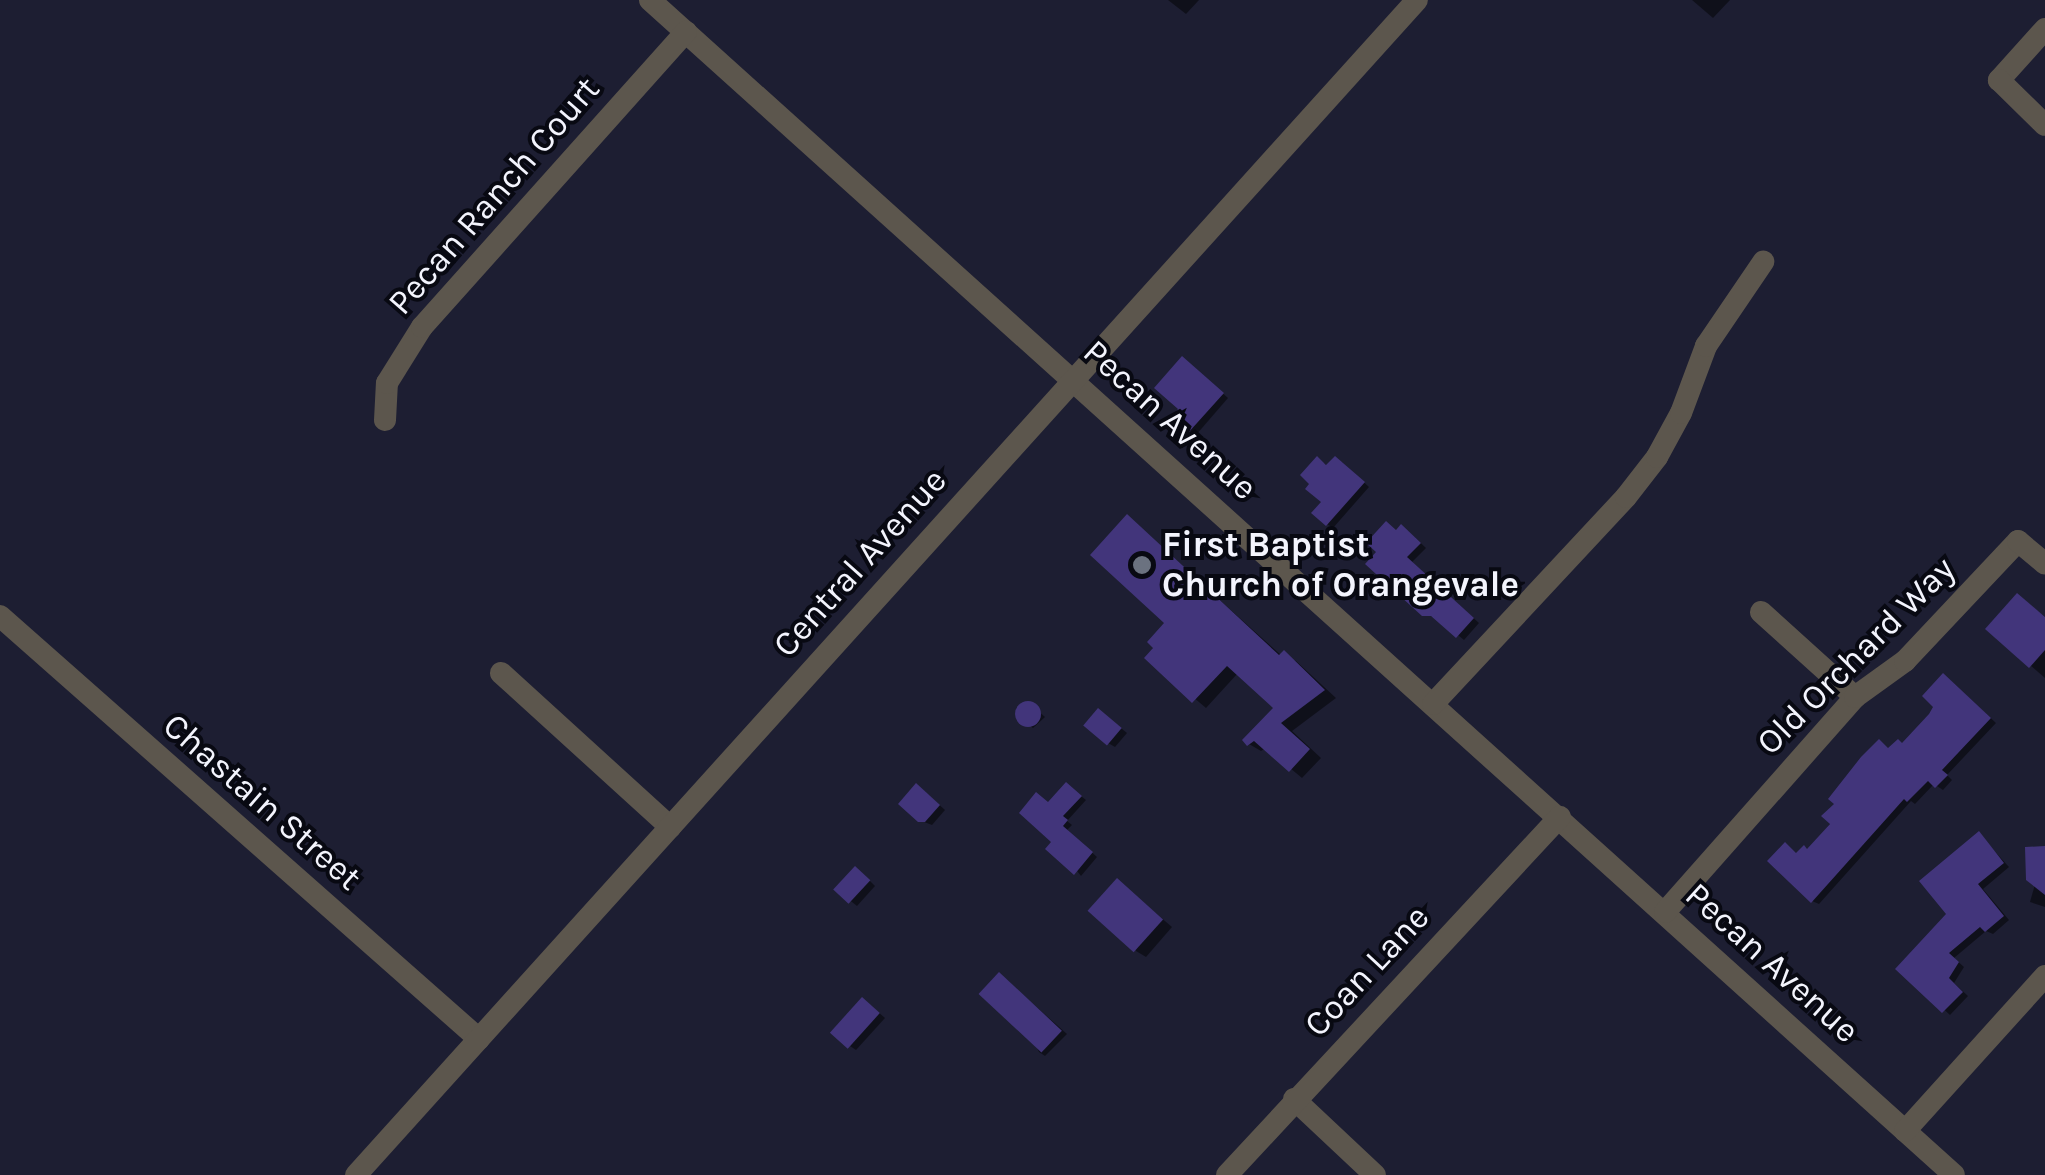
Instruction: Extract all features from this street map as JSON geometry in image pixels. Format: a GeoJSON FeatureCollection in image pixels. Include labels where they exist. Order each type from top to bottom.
{"type":"FeatureCollection","features":[{"type":"Feature","properties":{"kind":"street","name":"Pecan Avenue"},"geometry":{"type":"LineString","coordinates":[[650,0],[1665,912],[1905,1131],[1940,1171]]}},
{"type":"Feature","properties":{"kind":"street","name":"Central Avenue"},"geometry":{"type":"LineString","coordinates":[[356,1175],[1417,0]]}},
{"type":"Feature","properties":{"kind":"street"},"geometry":{"type":"LineString","coordinates":[[2045,29],[2000,80],[2045,124]]}},
{"type":"Feature","properties":{"kind":"street","name":"Pecan Ranch Court"},"geometry":{"type":"LineString","coordinates":[[385,420],[387,383],[422,326],[686,32]]}},
{"type":"Feature","properties":{"kind":"street"},"geometry":{"type":"LineString","coordinates":[[1433,704],[1626,496],[1657,456],[1681,413],[1706,346],[1763,262]]}},
{"type":"Feature","properties":{"kind":"street","name":"Old Orchard Way"},"geometry":{"type":"LineString","coordinates":[[1665,912],[1854,697],[1905,660],[2018,541],[2045,564]]}},
{"type":"Feature","properties":{"kind":"street"},"geometry":{"type":"LineString","coordinates":[[1761,612],[1854,697]]}},
{"type":"Feature","properties":{"kind":"street","name":"Chastain Street"},"geometry":{"type":"LineString","coordinates":[[0,616],[478,1039]]}},
{"type":"Feature","properties":{"kind":"street"},"geometry":{"type":"LineString","coordinates":[[501,673],[670,827]]}},
{"type":"Feature","properties":{"kind":"street","name":"Coan Lane"},"geometry":{"type":"LineString","coordinates":[[1227,1175],[1294,1098],[1560,817]]}},
{"type":"Feature","properties":{"kind":"street"},"geometry":{"type":"LineString","coordinates":[[1905,1131],[2045,976]]}},
{"type":"Feature","properties":{"kind":"street"},"geometry":{"type":"LineString","coordinates":[[1294,1098],[1375,1175]]}},
{"type":"Feature","properties":{"kind":"building"},"geometry":{"type":"Polygon","coordinates":[[[1182,356],[1224,393],[1188,433],[1171,418],[1178,409],[1154,388],[1182,356]]]}},
{"type":"Feature","properties":{"kind":"building"},"geometry":{"type":"Polygon","coordinates":[[[1317,456],[1326,465],[1335,456],[1365,482],[1326,526],[1311,513],[1321,502],[1305,489],[1309,484],[1300,475],[1317,456]]]}},
{"type":"Feature","properties":{"kind":"building"},"geometry":{"type":"Polygon","coordinates":[[[1127,514],[1279,655],[1284,650],[1325,690],[1281,723],[1310,749],[1289,772],[1254,741],[1247,746],[1242,740],[1273,708],[1227,666],[1192,703],[1144,658],[1153,648],[1147,642],[1164,623],[1090,555],[1127,514]]]}},
{"type":"Feature","properties":{"kind":"building"},"geometry":{"type":"Polygon","coordinates":[[[1386,521],[1396,530],[1401,524],[1421,543],[1407,557],[1474,618],[1456,638],[1431,616],[1422,616],[1365,564],[1376,552],[1366,543],[1386,521]]]}},
{"type":"Feature","properties":{"kind":"building"},"geometry":{"type":"Polygon","coordinates":[[[2017,593],[2045,617],[2045,650],[2029,668],[1985,629],[2017,593]]]}},
{"type":"Feature","properties":{"kind":"building"},"geometry":{"type":"Polygon","coordinates":[[[1943,673],[1991,718],[1942,770],[1948,775],[1935,788],[1928,781],[1907,802],[1904,799],[1811,903],[1767,861],[1785,842],[1796,853],[1804,845],[1807,849],[1830,824],[1821,816],[1834,804],[1828,799],[1861,757],[1879,739],[1888,748],[1898,739],[1902,743],[1929,714],[1933,707],[1922,696],[1943,673]]]}},
{"type":"Feature","properties":{"kind":"building"},"geometry":{"type":"Polygon","coordinates":[[[1028,701],[1037,705],[1041,714],[1037,723],[1028,727],[1019,723],[1015,714],[1019,705],[1028,701]]]}},
{"type":"Feature","properties":{"kind":"building"},"geometry":{"type":"Polygon","coordinates":[[[1098,708],[1122,728],[1107,746],[1083,726],[1098,708]]]}},
{"type":"Feature","properties":{"kind":"building"},"geometry":{"type":"Polygon","coordinates":[[[1066,782],[1082,796],[1063,816],[1068,820],[1063,826],[1093,852],[1074,875],[1045,849],[1051,842],[1019,813],[1036,792],[1048,802],[1066,782]]]}},
{"type":"Feature","properties":{"kind":"building"},"geometry":{"type":"Polygon","coordinates":[[[916,783],[940,805],[925,822],[918,822],[898,804],[916,783]]]}},
{"type":"Feature","properties":{"kind":"building"},"geometry":{"type":"Polygon","coordinates":[[[1979,831],[2004,863],[1978,884],[2004,916],[1985,932],[1980,927],[1949,953],[1959,962],[1949,978],[1963,992],[1942,1013],[1895,969],[1946,914],[1919,881],[1979,831]]]}},
{"type":"Feature","properties":{"kind":"building"},"geometry":{"type":"Polygon","coordinates":[[[2045,846],[2045,895],[2026,880],[2025,847],[2045,846]]]}},
{"type":"Feature","properties":{"kind":"building"},"geometry":{"type":"Polygon","coordinates":[[[855,866],[870,880],[849,904],[833,889],[855,866]]]}},
{"type":"Feature","properties":{"kind":"building"},"geometry":{"type":"Polygon","coordinates":[[[1117,878],[1163,919],[1134,952],[1088,911],[1117,878]]]}},
{"type":"Feature","properties":{"kind":"building"},"geometry":{"type":"Polygon","coordinates":[[[999,972],[1062,1031],[1041,1053],[979,994],[999,972]]]}},
{"type":"Feature","properties":{"kind":"building"},"geometry":{"type":"Polygon","coordinates":[[[862,997],[880,1013],[848,1049],[830,1033],[862,997]]]}},
{"type":"Feature","properties":{"kind":"place","name":"First Baptist Church of Orangevale"},"geometry":{"type":"Point","coordinates":[1142,565]}}]}
